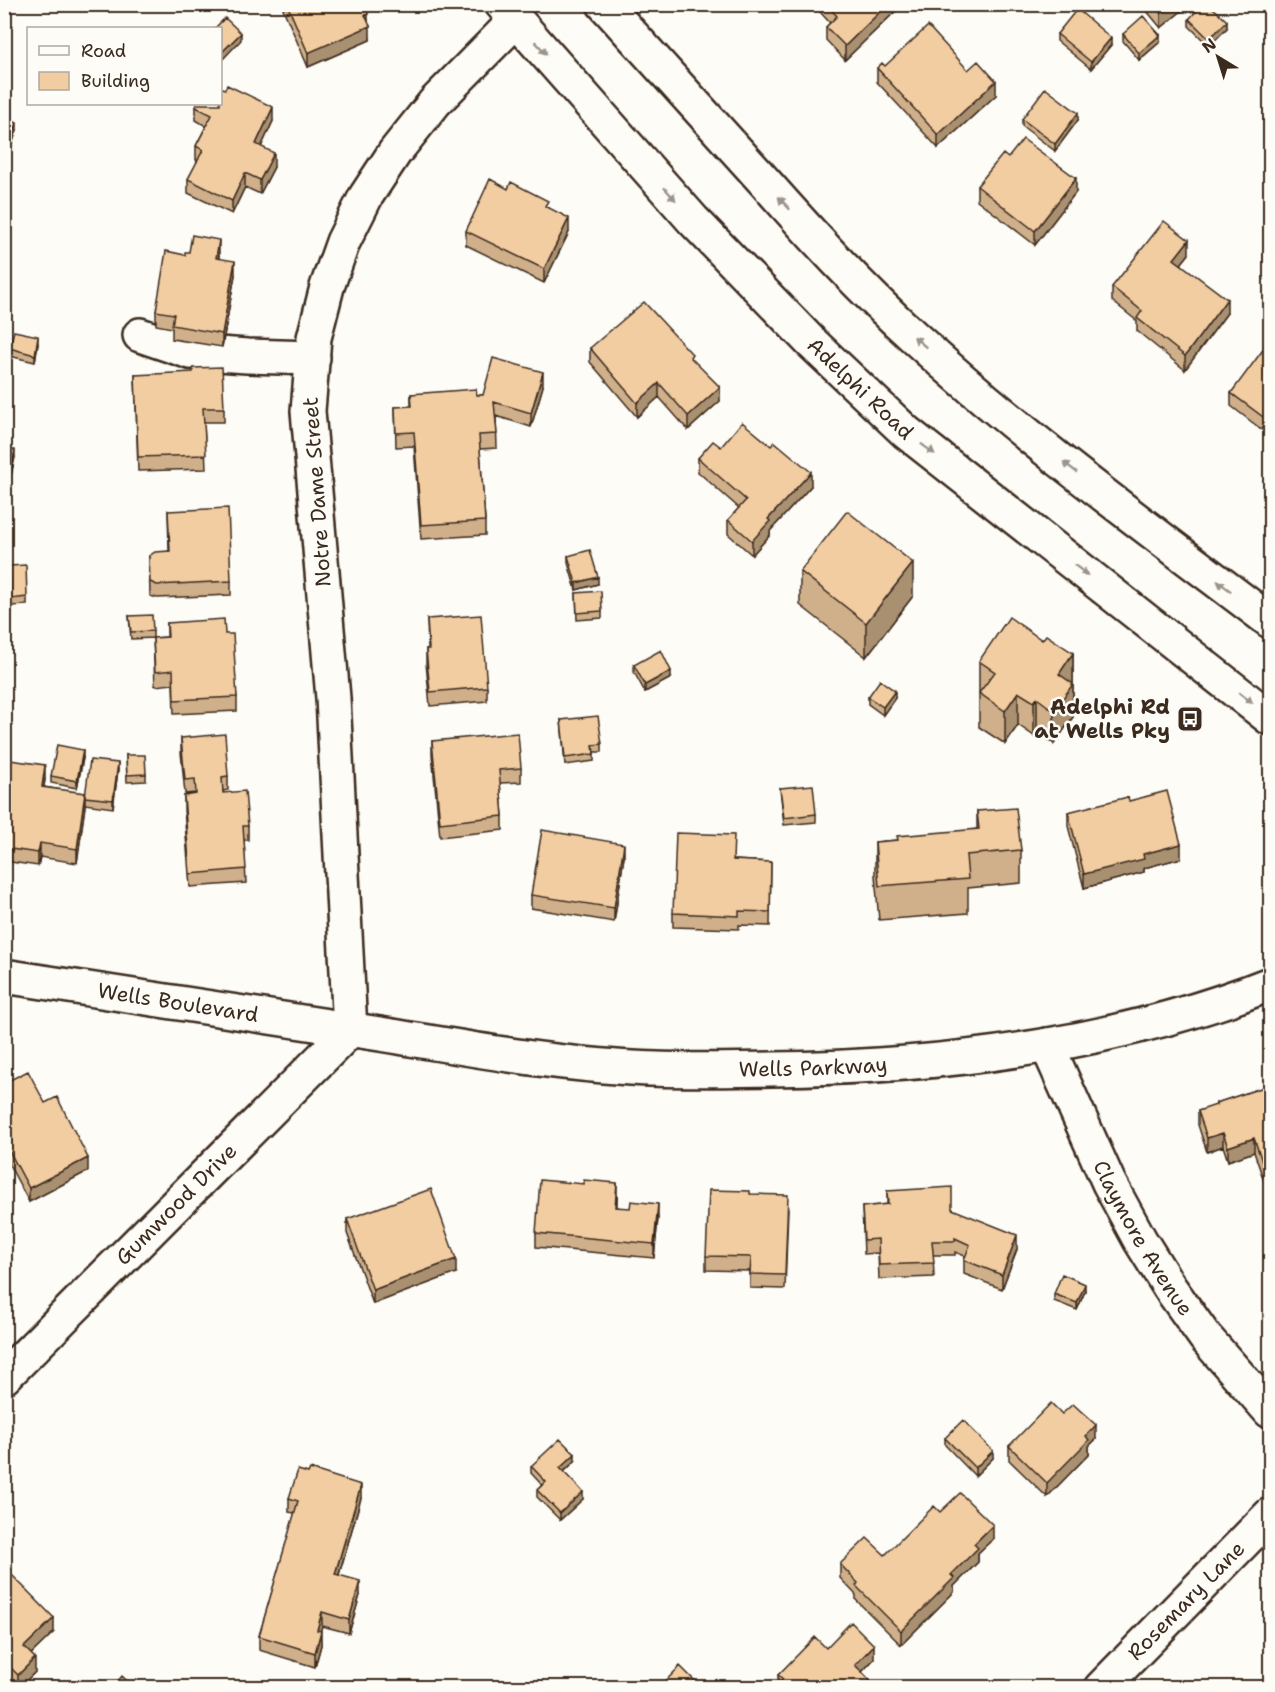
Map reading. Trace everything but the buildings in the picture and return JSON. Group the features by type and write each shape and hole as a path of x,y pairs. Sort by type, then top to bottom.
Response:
{"street":[{"path":"604,4 782,201 912,336 996,408 1128,513 1270,621"},
{"name":"Notre Dame Street","path":"350,1030 333,698 308,411 314,338 327,287 343,242 366,196 395,152 509,12"},
{"name":"Adelphi Road","path":"509,12 693,220 810,342 906,432 1270,718"},
{"path":"140,335 190,352 313,357"},
{"name":"Wells Boulevard","path":"4,976 350,1030"},
{"name":"Wells Parkway","path":"350,1030 603,1066 706,1071 815,1069 908,1064 1047,1045 1165,1020 1270,984"},
{"name":"Gumwood Drive","path":"4,1377 350,1030"},
{"name":"Claymore Avenue","path":"1047,1045 1109,1183 1140,1240 1205,1337 1270,1411"},
{"name":"Rosemary Lane","path":"1101,1688 1270,1515"}],"place":[{"name":"Adelphi Rd at Wells Pky","path":"1190,719"}]}
